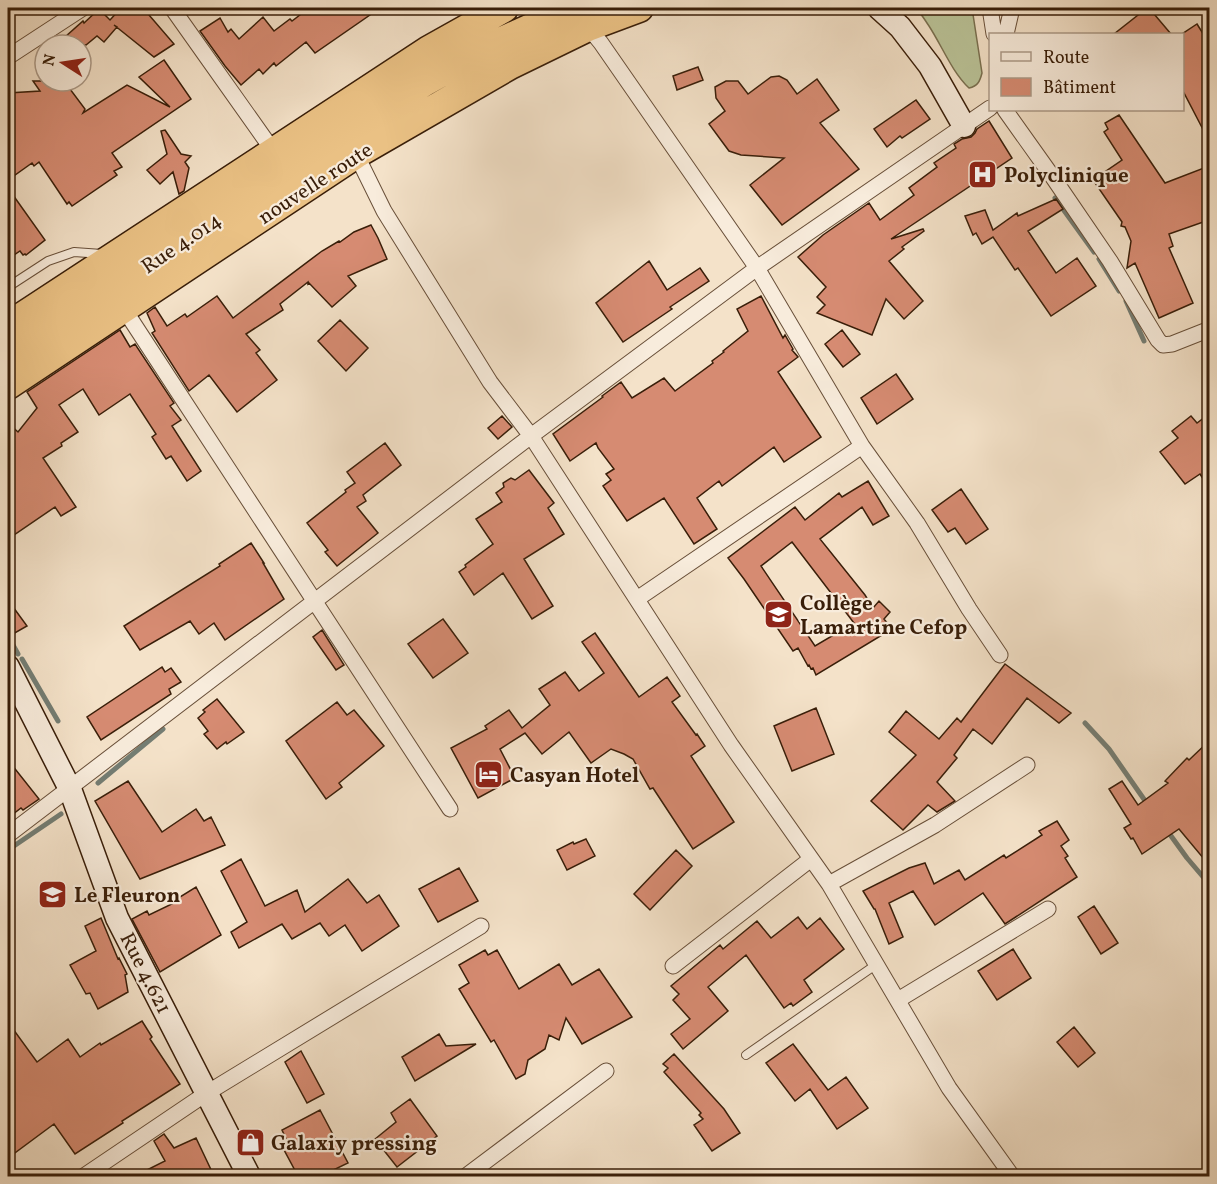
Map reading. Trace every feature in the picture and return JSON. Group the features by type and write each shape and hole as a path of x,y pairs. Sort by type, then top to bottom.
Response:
{"highway":[{"path":"8,326 429,50 504,8"},
{"name":"nouvelle route","path":"8,385 356,154 510,65 582,17 639,8"},
{"name":"Rue 4.014","path":"8,357 319,149 426,81 478,52 582,17"}],"street":[{"path":"8,57 83,8"},
{"path":"172,8 274,152"},
{"path":"879,8 900,27 930,66 964,126"},
{"path":"990,8 994,33"},
{"path":"1006,33 1012,8"},
{"path":"582,17 757,268 862,446 917,523 1000,655"},
{"path":"8,835 313,601 757,268 989,109"},
{"path":"1006,111 1110,261 1158,340 1163,345 1172,344 1209,329"},
{"path":"356,154 384,211 490,382 531,436 731,745 829,884 949,1088 1012,1176"},
{"path":"124,309 450,809"},
{"path":"637,599 862,446"},
{"name":"Rue 4.621","path":"8,667 70,789 117,918 249,1176"},
{"path":"829,884 935,825 1027,765"},
{"path":"674,966 811,859"},
{"path":"898,1000 1048,909"},
{"path":"84,1176 207,1093 482,926"},
{"path":"466,1176 606,1071"}],"lane":[{"path":"8,287 48,261 74,252 116,255"},
{"path":"746,1055 877,964"}],"green space":[{"path":"914,8 972,8 982,73 977,84 969,88 963,82 924,18"}],"building":[{"path":"121,8 143,8 174,44 154,57 117,27 104,42 97,36 93,39 93,33 70,33 99,9 110,20"},
{"path":"309,8 380,8 315,53 306,42 276,66 274,63 263,74 259,69 241,85 200,31 220,18 228,32 231,29 239,39 263,17 274,31"},
{"path":"1149,8 1170,33 1115,33"},
{"path":"1197,24 1207,40 1203,43 1209,53 1209,141 1184,93 1184,33"},
{"path":"164,60 191,99 112,153 122,167 114,171 117,175 72,206 69,202 67,204 39,162 34,166 32,163 8,180 8,93 73,93 85,109 83,113 127,85 170,107 139,77"},
{"path":"698,67 703,80 677,90 673,76"},
{"path":"779,76 787,80 797,94 817,79 839,110 820,123 859,169 782,225 750,185 784,158 741,155 729,151 709,124 725,111 716,98 715,87 726,81 738,81 748,94 771,77"},
{"path":"916,100 930,119 902,138 900,136 887,147 874,129"},
{"path":"1119,115 1165,183 1209,166 1209,220 1169,234 1173,246 1169,248 1193,303 1159,318 1135,263 1127,268 1131,241 1125,227 1121,226 1122,222 1093,180 1122,160 1104,132 1108,129 1105,123"},
{"path":"989,121 1012,158 891,239 923,229 924,231 902,247 904,249 889,261 923,301 904,319 886,299 872,335 817,313 825,305 817,297 826,287 798,257 823,235 869,203 880,220 914,195 909,188 937,167 934,163 956,148 954,144 971,137 977,129"},
{"path":"165,130 181,154 191,156 185,162 189,168 184,191 179,194 173,172 160,184 147,170 167,154 161,131"},
{"path":"8,188 45,240 26,255 20,251 8,259"},
{"path":"1056,199 1063,209 1028,231 1056,273 1077,258 1096,286 1051,316 1018,268 1015,270 993,237 982,244 976,233 973,235 965,216 985,210 993,230 1017,213 1018,216"},
{"path":"371,225 387,259 348,276 356,286 332,307 308,282 280,304 283,310 246,334 260,350 256,353 277,380 237,412 209,375 189,391 152,333 155,331 147,313 155,307 167,326 185,314 187,317 217,296 233,318 322,251"},
{"path":"649,261 667,290 700,268 709,281 623,342 596,303"},
{"path":"761,296 783,338 785,335 798,357 778,372 821,437 784,462 774,447 722,486 719,481 697,498 717,529 694,544 664,498 627,521 603,486 611,480 606,474 614,469 596,443 570,461 553,434 621,382 632,398 664,378 675,391 713,363 712,361 748,331 737,309"},
{"path":"340,320 368,348 346,371 318,341"},
{"path":"120,330 130,347 135,344 174,403 170,406 181,420 172,426 201,471 187,481 171,456 166,459 152,437 156,434 130,394 99,415 83,389 59,405 78,432 43,458 76,507 61,516 55,507 8,539 8,423 18,432 37,408 27,392"},
{"path":"842,330 860,354 843,367 825,344"},
{"path":"896,374 913,399 877,424 861,398"},
{"path":"1209,414 1209,488 1200,474 1185,484 1160,452 1178,438 1172,431 1191,416 1197,423"},
{"path":"502,416 512,427 498,439 488,428"},
{"path":"385,443 401,465 363,495 366,501 357,507 378,533 337,566 325,552 328,550 307,523 355,483 347,472"},
{"path":"529,470 554,503 548,508 564,534 524,559 553,606 532,619 503,573 474,595 459,572 493,544 476,519 502,502 496,493 504,487 503,483 511,478 515,480"},
{"path":"868,481 889,516 873,525 862,507 820,539 873,608 879,601 890,612 884,619 892,629 816,675 798,648 793,651 728,558 795,507 805,520 839,493 842,497","holes":["792,542 854,623 815,646 761,566"]},
{"path":"961,489 988,529 966,544 955,528 948,532 932,510"},
{"path":"251,543 284,599 225,640 214,623 199,634 190,621 140,650 124,626 220,566 219,564"},
{"path":"8,600 27,626 13,634 8,624"},
{"path":"443,619 468,653 433,678 408,644"},
{"path":"322,630 344,665 336,670 313,637"},
{"path":"595,633 639,697 667,677 680,696 672,702 705,746 691,756 734,822 693,849 653,788 650,789 633,759 624,754 611,749 591,763 569,732 542,754 525,733 500,749 515,778 478,798 451,748 487,729 485,726 509,710 522,728 550,705 539,689 565,672 579,691 604,673 582,642"},
{"path":"1005,664 1071,713 1059,723 1027,698 992,744 973,729 954,755 957,758 937,782 955,801 937,812 928,805 903,830 871,801 916,755 889,732 906,711 939,739 957,718 961,722"},
{"path":"162,667 165,672 171,668 181,682 169,689 171,694 101,740 87,717"},
{"path":"217,699 244,732 217,749 204,734 208,731 198,718 205,712 203,710"},
{"path":"337,702 347,715 354,710 384,746 339,783 342,787 326,799 286,741"},
{"path":"816,708 834,754 792,771 774,726"},
{"path":"1209,741 1209,810 1204,815 1209,822 1209,865 1179,829 1142,854 1124,828 1131,824 1109,789 1122,781 1138,805 1168,783 1165,781 1187,758 1189,760"},
{"path":"8,760 39,799 8,818"},
{"path":"128,781 162,832 196,809 204,821 211,817 225,845 140,879 95,801"},
{"path":"1057,821 1069,840 1061,846 1068,856 1065,858 1077,877 1005,924 983,893 935,925 913,891 889,903 903,937 889,944 875,909 863,891 909,868 925,863 934,884 959,870 965,880 1004,855 1006,858 1042,835 1039,831"},
{"path":"586,839 595,856 567,870 557,850 573,842 574,844"},
{"path":"676,850 692,866 650,910 634,894"},
{"path":"241,859 265,906 297,890 305,912 348,879 367,903 379,895 399,926 362,951 345,925 329,936 320,923 292,939 282,924 239,948 231,932 247,922 221,871"},
{"path":"459,868 478,901 438,922 419,889"},
{"path":"196,887 221,935 160,972 132,919 147,911 149,915 176,902 175,900"},
{"path":"1094,906 1118,943 1101,954 1078,917"},
{"path":"798,917 807,929 820,918 844,949 804,980 812,992 793,1006 791,1003 784,1008 746,955 708,987 728,1011 683,1049 671,1034 690,1019 673,1000 679,994 671,986 720,945 723,949 757,921 771,938"},
{"path":"101,918 118,959 127,974 125,975 128,992 98,1009 90,993 86,994 70,965 96,951 85,926"},
{"path":"1013,949 1031,978 997,1000 978,971"},
{"path":"485,950 488,955 497,950 519,989 559,964 572,985 599,969 632,1017 582,1044 566,1018 559,1040 549,1035 545,1049 528,1060 525,1074 516,1079 494,1040 491,1042 459,989 469,983 459,965"},
{"path":"142,1021 152,1037 150,1039 180,1084 75,1154 54,1124 8,1158 8,1022 37,1062 68,1039 80,1057 100,1043 101,1045"},
{"path":"1074,1027 1095,1053 1078,1067 1057,1042"},
{"path":"439,1034 446,1046 476,1044 415,1081 402,1057"},
{"path":"793,1044 828,1090 846,1077 868,1108 837,1129 810,1089 795,1101 766,1063"},
{"path":"301,1051 324,1094 307,1103 285,1062"},
{"path":"674,1054 724,1109 740,1133 712,1151 694,1125 703,1119 699,1115 701,1113 664,1072 668,1068 663,1064"},
{"path":"410,1099 437,1136 397,1167 375,1139 396,1122 391,1113"},
{"path":"320,1110 348,1163 321,1176 298,1176 283,1148 289,1145 282,1130"},
{"path":"164,1134 174,1148 196,1138 214,1176 135,1176 165,1161 154,1141"}],"waterway":[{"path":"1055,198 1094,252"},
{"path":"1099,259 1119,291"},
{"path":"1126,301 1144,341"},
{"path":"8,636 18,654"},
{"path":"22,659 58,721"},
{"path":"1085,723 1109,749 1148,805"},
{"path":"98,783 163,729"},
{"path":"8,850 61,814"},
{"path":"1166,829 1210,885"}],"place":[{"name":"Polyclinique","path":"983,175"},
{"name":"Collège Lamartine Cefop","path":"779,615"},
{"name":"Casyan Hotel","path":"489,775"},
{"name":"Le Fleuron","path":"53,895"},
{"name":"Galaxiy pressing","path":"250,1143"}]}
